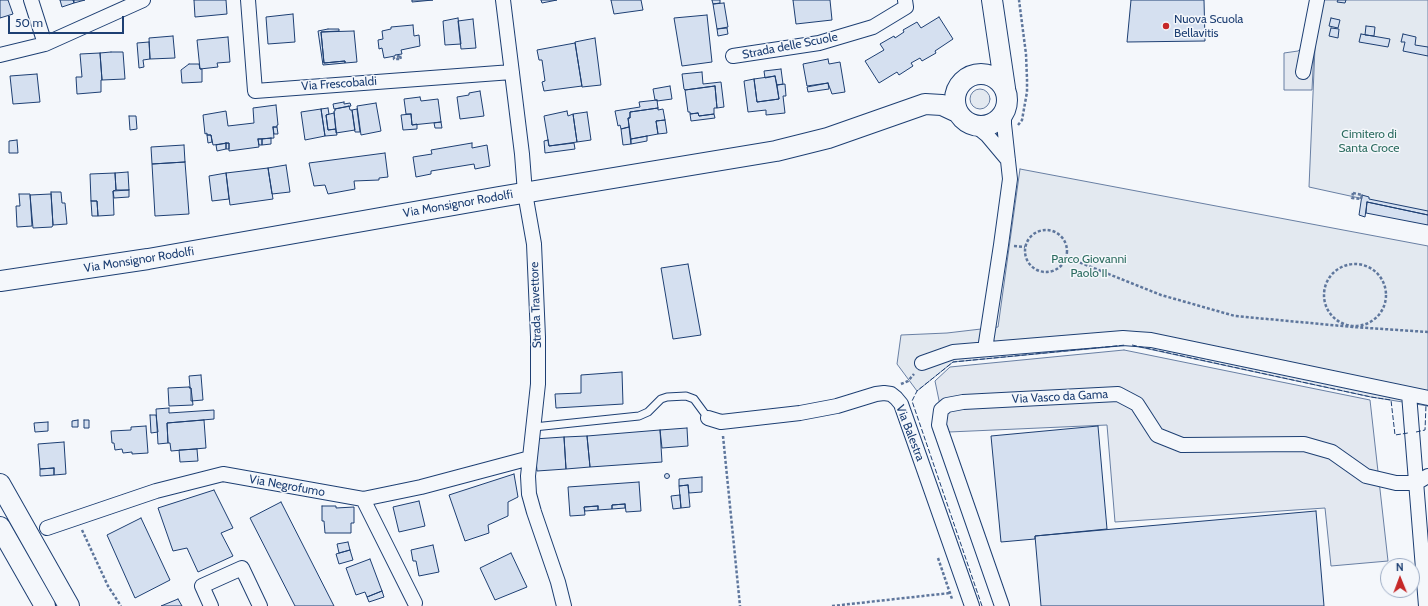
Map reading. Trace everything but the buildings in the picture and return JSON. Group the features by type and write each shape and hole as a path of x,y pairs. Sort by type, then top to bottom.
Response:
{"street":[{"path":"31,0 45,44"},
{"path":"0,56 45,44 143,0"},
{"name":"Via Frescobaldi","path":"248,0 256,91 512,72"},
{"name":"Strada Travettore","path":"503,0 525,193 534,244 538,337 538,384 528,476 529,494 558,582 564,606"},
{"name":"Strada delle Scuole","path":"732,56 819,43 873,27 906,7 905,0"},
{"path":"992,0 1005,88 1008,96 1007,105 1009,120"},
{"path":"1303,72 1317,0"},
{"name":"Via Monsignor Rodolfi","path":"911,108 935,96 957,88 961,82 984,66 998,44"},
{"path":"973,75 979,73 991,75 997,78 1005,88"},
{"path":"957,88 955,96 957,112"},
{"name":"Via Monsignor Rodolfi","path":"6,283 776,151 828,138 926,104 942,105 957,112 968,123 976,126"},
{"path":"976,126 992,124 999,119 1009,120"},
{"path":"984,350 1010,179 1004,124 1009,120"},
{"path":"976,126 987,135 1008,160"},
{"path":"922,364 953,352 1123,338 1151,340 1428,398"},
{"name":"Via Balestra","path":"708,418 721,422 800,413 837,406 884,392 891,394 901,404 970,606"},
{"name":"Via Vasco da Gama","path":"1002,606 939,425 941,410 947,405 963,402 1118,394 1137,404 1157,435 1182,445 1304,444 1332,452 1366,476 1396,483 1422,479"},
{"path":"1409,394 1412,433 1422,479 1426,606"},
{"name":"Via Negrofumo","path":"47,528 156,491 223,474 363,499 421,487 530,458"},
{"path":"0,484 69,606"},
{"path":"363,499 415,603"},
{"path":"2,537 45,606"},
{"path":"211,606 202,586 242,568 260,606"}],"lane":[{"path":"534,427 639,416 648,412 661,399 667,397 686,396 694,399 708,418"}],"path":[{"path":"1009,120 1020,124 1027,92 1026,54 1019,0"},
{"path":"1051,230 1057,233 1066,243 1066,257 1058,268 1044,272 1037,270 1031,266 1025,254 1027,240 1038,231 1051,230"},
{"path":"1066,257 1161,295 1235,316 1353,327 1428,332"},
{"path":"1354,264 1364,265 1373,270 1380,277 1385,286 1386,296 1380,315 1372,322 1363,326 1353,327 1342,325 1333,319 1323,300 1323,290 1327,280 1334,271 1343,266 1354,264"},
{"path":"897,386 908,381 922,364"},
{"path":"721,422 740,606"},
{"path":"76,518 108,586 121,606"},
{"path":"832,606 950,593"}],"green space":[{"name":"Cimitero di Santa Croce","path":"1320,0 1428,0 1428,213 1309,187 1316,24"},
{"path":"976,89 984,89 990,95 990,103 984,109 976,109 970,103 970,95"},
{"name":"Parco Giovanni Paolo II","path":"1020,169 1428,246 1428,406 1371,397 1130,345 953,362 917,391 897,364 901,335 947,333 998,327"}],"shaded area":[{"path":"1303,47 1314,49 1312,90 1284,90 1284,53 1298,51"},
{"path":"1124,350 1370,400 1388,558 1380,558 1380,562 1331,566 1325,508 1115,522 1107,425 949,432 941,410 935,381 950,367"}],"fence":[{"path":"982,606 912,401 917,391 953,362 1126,345"},
{"path":"1132,345 1371,397 1391,400 1395,435 1408,433"},
{"path":"1416,432 1425,430 1426,405 1428,406"}],"place":[{"name":"Nuova Scuola Bellavitis","path":"1166,26"}]}
